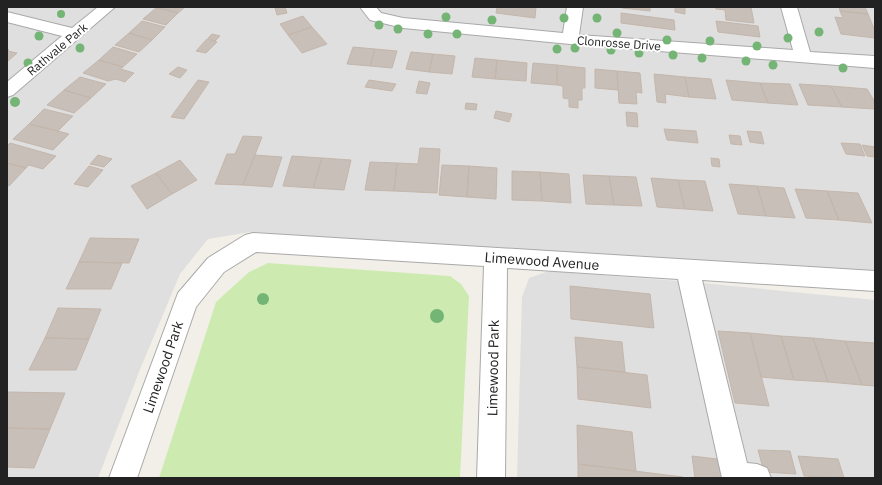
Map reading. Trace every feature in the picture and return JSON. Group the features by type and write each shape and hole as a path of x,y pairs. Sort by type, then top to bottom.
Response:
{"street":[{"name":"Rathvale Park","path":"7,91 107,7"},
{"name":"Clonrosse Drive","path":"368,7 376,17 403,23 570,39 875,62"},
{"path":"570,39 575,7"},
{"path":"789,7 803,56"},
{"path":"7,17 74,34"},
{"name":"Limewood Avenue","path":"216,265 253,242 875,281"},
{"name":"Limewood Park","path":"491,478 496,257"},
{"name":"Limewood Park","path":"123,478 186,301 216,265"},
{"path":"688,270 743,477"}],"shaded area":[{"path":"7,7 875,7 875,274 250,232 208,239 180,274 141,367 98,478 7,478"},
{"path":"549,271 692,282 875,300 875,478 517,478 522,297 529,278"}],"green space":[{"path":"268,263 450,276 461,284 469,296 460,478 159,478 216,302 249,272"}],"building":[{"path":"156,7 185,7 178,13"},
{"path":"285,7 287,13 277,15 275,8"},
{"path":"497,7 536,7 535,18 496,13"},
{"path":"650,7 650,11 622,8"},
{"path":"675,7 685,7 685,14 675,12"},
{"path":"715,7 751,7 754,23 726,20 725,10 716,9"},
{"path":"839,7 865,7 868,14 840,11"},
{"path":"156,8 178,13 166,25 143,19"},
{"path":"840,11 868,14 875,31 875,38 841,34 835,17 843,18"},
{"path":"621,13 674,20 675,30 621,23"},
{"path":"303,16 312,27 288,35 280,24"},
{"path":"142,21 165,27 152,40 129,33"},
{"path":"716,21 758,26 760,37 718,32"},
{"path":"312,27 327,44 302,53 288,35"},
{"path":"129,33 152,40 139,52 115,45"},
{"path":"212,34 220,36 215,41 208,38"},
{"path":"207,39 217,42 206,53 196,51"},
{"path":"113,47 137,54 123,67 99,60"},
{"path":"353,47 375,49 370,66 347,64"},
{"path":"7,49 9,50 8,51 17,53 7,62"},
{"path":"375,49 397,51 392,68 370,66"},
{"path":"411,52 433,54 429,72 406,69"},
{"path":"433,54 455,56 452,74 429,72"},
{"path":"475,58 497,60 495,79 472,77"},
{"path":"99,60 123,67 121,69 134,73 125,82 116,79 108,81 83,73"},
{"path":"497,60 527,63 526,81 495,79"},
{"path":"533,63 557,65 557,85 531,83"},
{"path":"557,65 585,68 585,88 582,88 582,100 578,100 578,108 569,107 569,99 563,98 563,86 557,85"},
{"path":"178,67 187,70 180,78 169,74"},
{"path":"595,69 617,71 618,90 595,88"},
{"path":"617,71 640,73 642,93 636,92 637,104 619,103"},
{"path":"654,74 685,77 689,97 665,94 666,103 657,102"},
{"path":"80,77 106,84 91,98 64,90"},
{"path":"685,77 711,79 716,99 689,97"},
{"path":"198,80 209,82 184,119 171,117"},
{"path":"369,80 396,84 392,91 365,87"},
{"path":"726,80 760,83 768,103 732,100"},
{"path":"419,81 430,83 427,94 416,93"},
{"path":"760,83 790,84 798,105 768,103"},
{"path":"799,84 831,86 842,107 808,105"},
{"path":"831,86 867,89 875,102 875,109 842,107"},
{"path":"64,90 91,98 74,113 47,105"},
{"path":"466,103 477,104 476,110 465,109"},
{"path":"44,109 73,116 58,131 29,124"},
{"path":"496,111 512,114 509,122 494,118"},
{"path":"626,112 637,113 638,127 627,126"},
{"path":"29,124 69,134 53,150 13,139"},
{"path":"664,129 696,131 698,143 667,140"},
{"path":"747,131 761,132 764,144 750,142"},
{"path":"729,135 740,136 742,145 731,144"},
{"path":"243,136 262,137 243,185 215,184 227,154 235,154"},
{"path":"10,143 56,156 43,169 29,165 26,168 7,163 7,146"},
{"path":"841,143 860,144 865,156 846,154"},
{"path":"862,145 875,147 875,157 867,156"},
{"path":"420,148 440,149 437,193 394,191 397,163 418,164"},
{"path":"98,155 112,159 104,167 90,164"},
{"path":"255,155 282,157 272,187 243,185"},
{"path":"292,156 322,158 313,188 283,186"},
{"path":"322,158 351,160 344,190 313,188"},
{"path":"711,158 719,159 720,167 712,166"},
{"path":"180,160 197,180 172,194 156,173"},
{"path":"370,162 397,163 394,191 365,190"},
{"path":"7,163 26,168 9,186 7,185"},
{"path":"442,165 469,166 467,197 439,195"},
{"path":"89,166 103,170 88,187 74,184"},
{"path":"469,166 497,168 496,199 467,197"},
{"path":"512,171 540,172 542,201 512,200"},
{"path":"540,172 569,174 571,203 542,201"},
{"path":"156,173 172,194 147,209 131,186"},
{"path":"583,175 609,176 614,205 586,204"},
{"path":"609,176 636,177 642,206 614,205"},
{"path":"651,178 678,180 685,209 657,207"},
{"path":"678,180 705,181 713,211 685,209"},
{"path":"729,184 757,186 766,216 738,214"},
{"path":"757,186 784,188 795,218 766,216"},
{"path":"795,189 827,191 839,220 806,218"},
{"path":"827,191 858,193 872,223 839,220"},
{"path":"90,238 139,239 129,263 79,262"},
{"path":"79,262 122,263 111,289 66,289"},
{"path":"570,286 650,294 654,328 571,319"},
{"path":"58,308 101,309 89,339 45,338"},
{"path":"718,331 750,333 769,406 735,403"},
{"path":"750,333 781,336 794,380 761,377"},
{"path":"781,336 813,338 828,382 794,380"},
{"path":"575,337 622,342 625,372 577,367"},
{"path":"45,338 89,339 76,370 29,370"},
{"path":"813,338 845,341 862,385 828,382"},
{"path":"845,341 875,343 875,386 862,385"},
{"path":"577,367 647,375 651,408 578,399"},
{"path":"7,392 65,393 50,429 7,428"},
{"path":"577,425 632,432 636,471 578,464"},
{"path":"7,428 50,429 34,468 7,467"},
{"path":"758,450 790,451 796,474 764,472"},
{"path":"692,456 725,460 728,478 695,478"},
{"path":"798,456 838,459 844,478 804,476"},
{"path":"578,464 683,477 683,478 578,478"}]}
